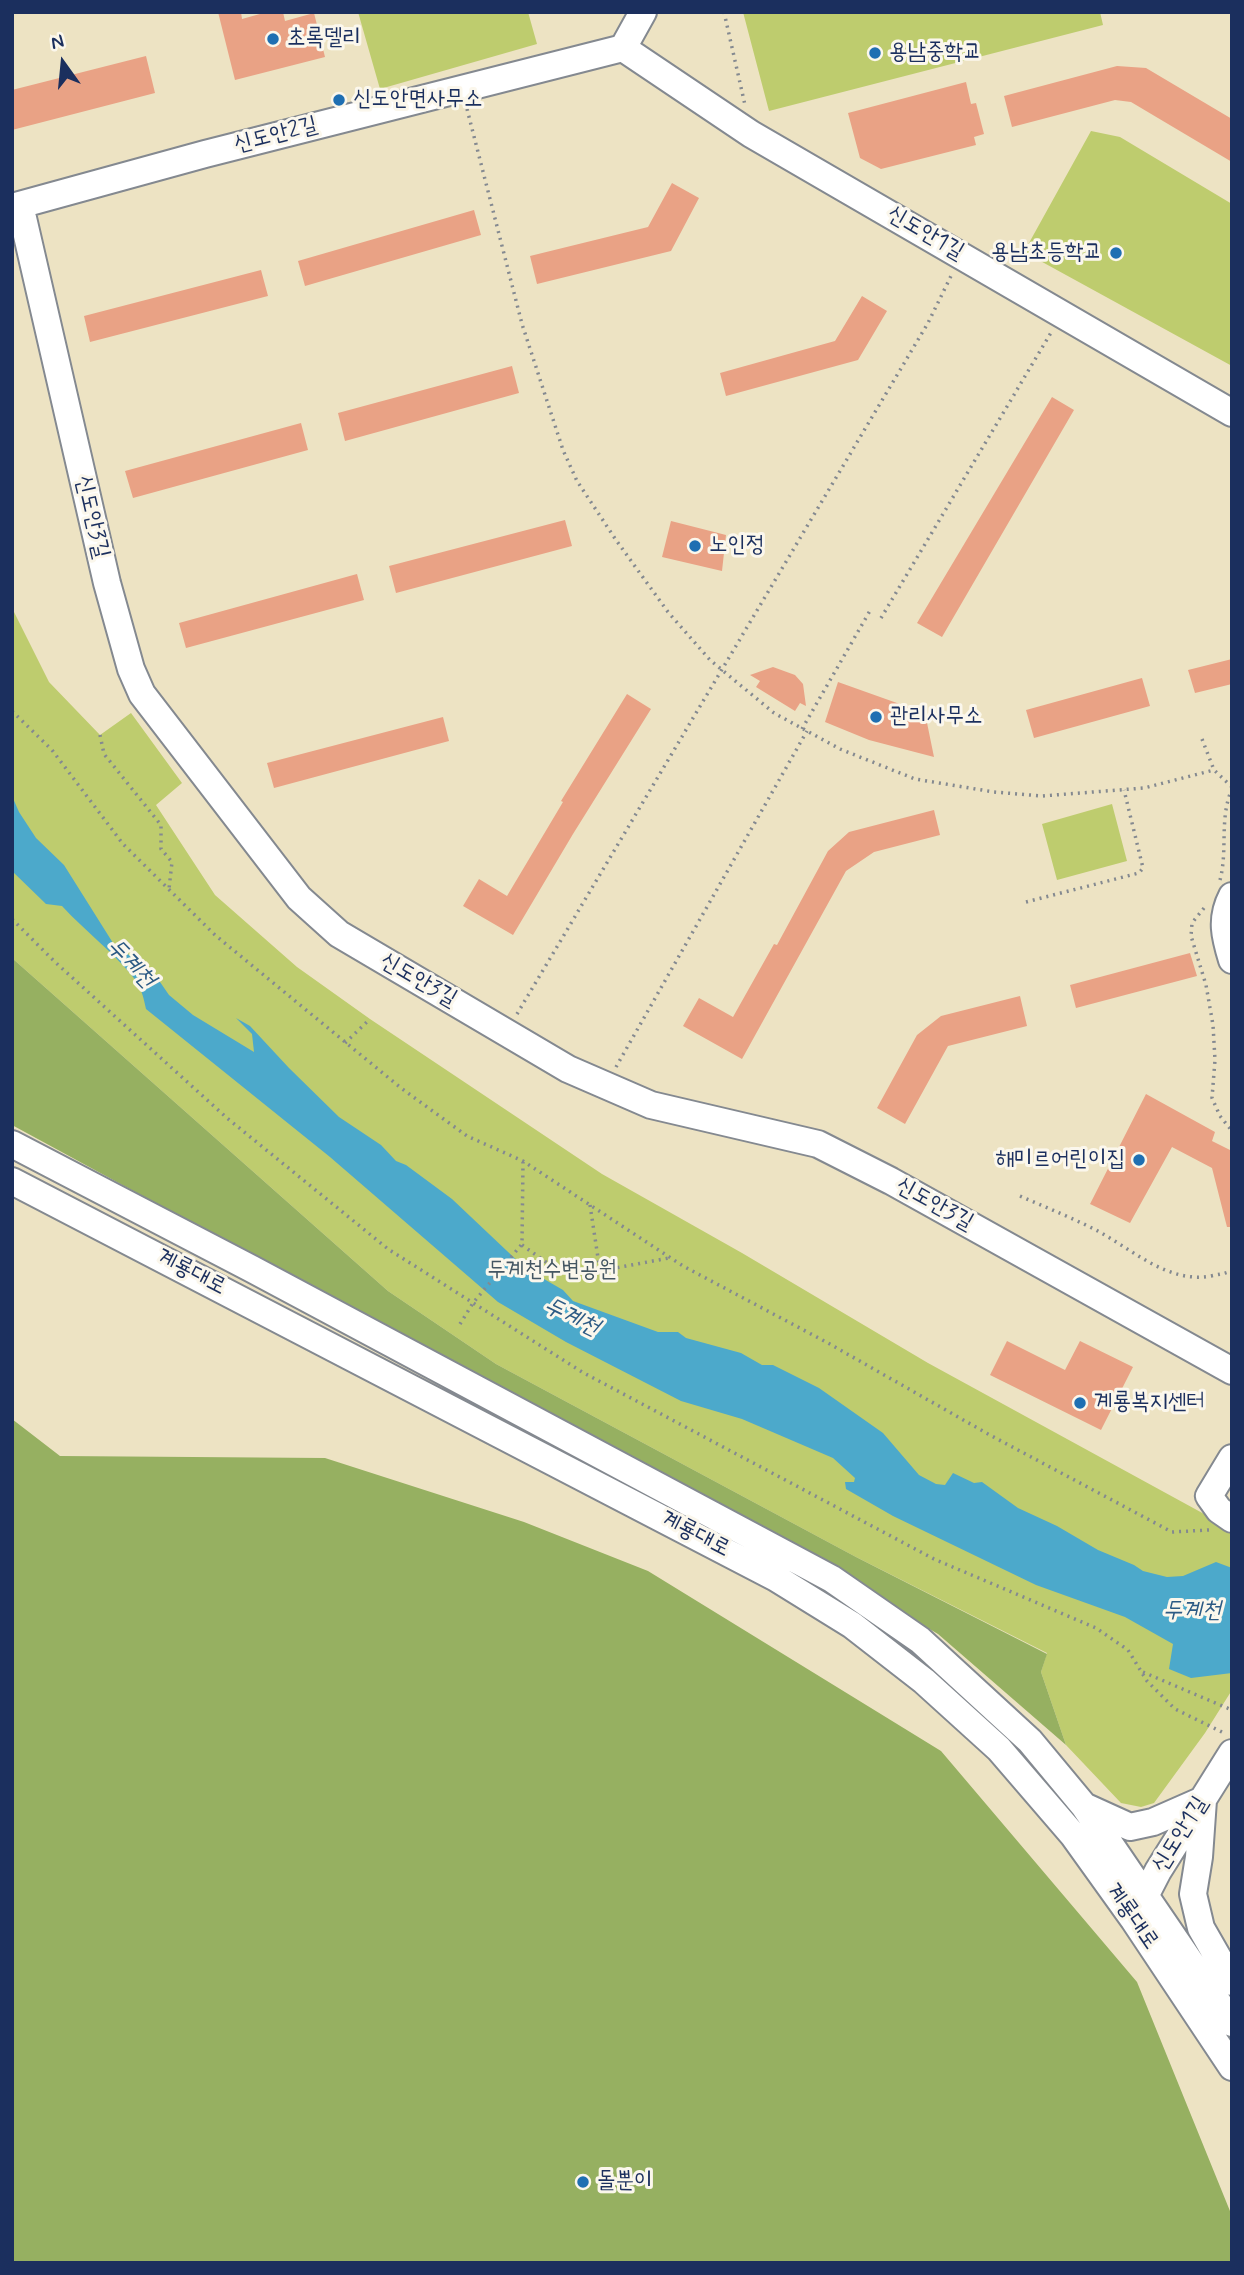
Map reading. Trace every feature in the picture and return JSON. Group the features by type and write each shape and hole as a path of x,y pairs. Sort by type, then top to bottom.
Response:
{"street":[{"path":"623,48 643,12"},
{"name":"신도안2길","path":"16,206 205,154 623,48"},
{"name":"신도안1길","path":"623,48 751,134 1232,413"},
{"name":"신도안3길","path":"16,206 107,583 131,669 142,694 299,898 338,934 568,1069 651,1105 818,1144 891,1181 1232,1371"},
{"path":"1232,896 1226,908 1224,934 1232,960"},
{"name":"계룡대로","path":"12,1144 832,1579 920,1640 1030,1741 1084,1806 1139,1908 1232,2067"},
{"name":"계룡대로","path":"12,1181 776,1578 852,1625 923,1681 999,1749 1139,1908"},
{"path":"1226,1523 1209,1496 1232,1458"},
{"name":"신도안1길","path":"1139,1908 1232,1752"},
{"path":"1084,1806 1130,1827 1153,1822 1203,1800 1193,1894 1200,1928 1232,1982"},
{"path":"1139,1908 1232,2024"}],"path":[{"path":"724,12 751,134"},
{"path":"463,90 523,324 563,450 577,481 657,598 710,660 774,713 840,749 915,779 994,792 1042,796 1144,788 1214,770"},
{"path":"506,1033 928,323 962,255"},
{"path":"881,618 1062,314"},
{"path":"605,1085 872,609"},
{"path":"12,711 52,750 122,844 215,935 401,1088 467,1136 523,1161 671,1257 988,1434 1172,1532 1197,1532 1226,1523"},
{"path":"100,735 104,754 161,825 161,849 172,862 169,889"},
{"path":"1202,739 1214,770 1232,787"},
{"path":"1026,902 1139,873 1143,868 1124,790"},
{"path":"12,919 55,962 227,1118 388,1250 582,1372 934,1559 1096,1628 1128,1650 1147,1681 1175,1709 1232,1737"},
{"path":"345,1043 369,1019"},
{"path":"460,1324 473,1303 522,1244 523,1161"},
{"path":"1020,1196 1074,1219 1121,1244 1146,1262 1173,1273 1198,1278 1232,1270"},
{"path":"590,1205 600,1270"},
{"path":"522,1244 560,1272 578,1275 671,1257"},
{"path":"1141,1671 1232,1710"}],"green space":[{"path":"358,12 528,12 537,44 380,89"},
{"name":"용남중학교","path":"743,12 1100,12 1103,25 769,111"},
{"path":"1091,131 1120,137 1232,204 1232,366 1024,252"},
{"name":"두계천수변공원","path":"12,608 49,682 100,735 131,713 182,783 156,805 215,895 297,967 602,1174 928,1363 1206,1515 1232,1532 1232,1690 1205,1733 1154,1803 1141,1807 1121,1803 1066,1745 1041,1672 1047,1653 856,1557 496,1364 388,1291 12,958"},
{"path":"1112,804 1127,861 1057,880 1042,824"},
{"path":"12,958 388,1291 496,1364 856,1557 1047,1654 1041,1672 1066,1745 938,1634 820,1564 12,1125"},
{"path":"12,1419 60,1456 325,1458 524,1522 648,1571 941,1751 1137,1982 1232,2216 1232,2263 12,2263"}],"water":[{"name":"두계천","path":"12,796 36,838 64,865 113,943 151,969 169,995 193,1015 254,1052 252,1034 236,1018 250,1026 339,1117 381,1145 396,1161 406,1165 452,1199 525,1268 563,1290 573,1301 658,1332 678,1332 686,1338 741,1353 762,1365 773,1365 819,1388 883,1433 919,1475 936,1484 945,1485 953,1473 974,1483 982,1482 1018,1508 1143,1571 1167,1577 1183,1576 1216,1562 1232,1568 1232,1673 1191,1678 1169,1669 1173,1644 1125,1617 1036,1585 893,1516 846,1489 845,1482 854,1482 855,1478 833,1458 742,1419 681,1401 566,1342 498,1302 330,1157 146,1009 139,985 129,972 62,906 46,904 12,871"}],"building":[{"name":"초록델리","path":"218,12 241,12 242,19 267,12 283,12 285,21 314,13 325,57 235,80"},
{"path":"146,56 155,93 12,130 12,90"},
{"path":"1117,66 1146,68 1232,119 1232,162 1131,102 1115,100 1012,127 1004,96"},
{"path":"966,82 971,104 976,103 984,134 974,137 976,145 881,169 860,158 848,113"},
{"path":"672,183 699,198 671,251 537,284 530,256 648,227"},
{"path":"474,210 481,235 305,286 298,261"},
{"path":"261,270 268,296 90,342 84,316"},
{"path":"862,296 887,311 858,360 726,396 720,373 835,341"},
{"path":"512,366 519,393 345,441 338,413"},
{"path":"1052,397 1074,410 942,637 917,623"},
{"path":"301,423 308,450 133,498 125,471"},
{"path":"565,520 572,546 396,593 389,566"},
{"name":"노인정","path":"671,521 726,535 722,571 662,557"},
{"path":"357,574 364,600 186,648 179,623"},
{"path":"1232,659 1232,684 1195,693 1188,670"},
{"path":"773,667 795,675 803,684 806,706 800,703 795,711 756,687 760,681 750,675"},
{"path":"1142,678 1150,706 1034,738 1026,710"},
{"name":"관리사무소","path":"838,682 925,713 934,757 869,740 825,722"},
{"path":"627,694 651,709 513,935 463,906 479,879 507,896"},
{"path":"443,717 449,741 274,788 267,763"},
{"path":"934,810 940,835 874,852 846,871 742,1059 683,1026 699,998 733,1017 774,944 777,945 828,851 849,832"},
{"path":"1190,953 1197,976 1076,1008 1070,985"},
{"path":"1020,996 1027,1026 948,1046 905,1124 877,1108 917,1035 941,1016"},
{"name":"해미르어린이집","path":"1146,1094 1215,1132 1212,1141 1232,1151 1232,1227 1227,1227 1212,1168 1172,1147 1130,1223 1090,1204"},
{"name":"계룡복지센터","path":"1007,1341 1065,1370 1080,1341 1133,1367 1101,1430 990,1375"}],"place":[{"name":"초록델리","path":"273,39"},
{"name":"용남중학교","path":"875,53"},
{"name":"신도안면사무소","path":"339,100"},
{"name":"용남초등학교","path":"1116,253"},
{"name":"노인정","path":"695,546"},
{"name":"관리사무소","path":"876,717"},
{"name":"해미르어린이집","path":"1139,1160"},
{"name":"계룡복지센터","path":"1080,1403"},
{"name":"돌뿐이","path":"583,2182"}]}
